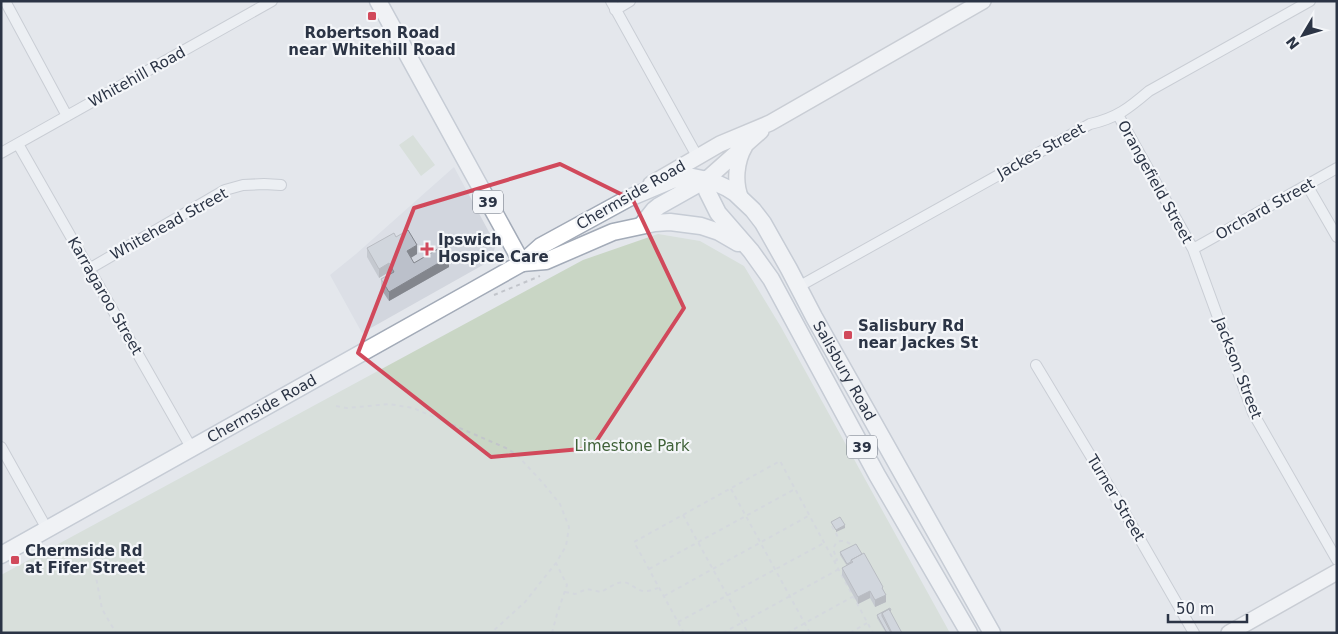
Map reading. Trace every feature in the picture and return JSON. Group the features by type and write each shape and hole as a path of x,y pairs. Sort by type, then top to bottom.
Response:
{"main road":[{"name":"39","path":"378,1 522,263"},
{"name":"Salisbury Road","path":"629,198 672,180 693,177 707,179 727,188 753,210 992,633"},
{"name":"Chermside Road","path":"522,263 546,261 613,232 640,226 659,206 707,179"},
{"name":"Salisbury Road","path":"707,179 707,191 718,213 757,259 771,279 877,475 969,633"},
{"name":"Chermside Road","path":"1,555 522,263 541,246 629,198"},
{"name":"Salisbury Road","path":"640,226 670,222 701,226 729,237 757,259"},
{"path":"780,296 798,287"}],"street":[{"path":"5,1 67,116"},
{"path":"630,1 613,5 698,156"},
{"name":"Jackes Street","path":"798,287 1090,124 1105,121 1118,115 1149,91 1310,1"},
{"name":"Whitehill Road","path":"1,153 269,2"},
{"name":"Chermside Road","path":"707,179 745,139 980,2"},
{"name":"Orangefield Street","path":"1118,115 1193,249"},
{"path":"741,199 736,181 745,139"},
{"name":"Chermside Road","path":"629,198 666,174 720,144 745,139"},
{"name":"Karragaroo Street","path":"18,144 192,449"},
{"name":"Orchard Street","path":"1193,249 1337,168"},
{"name":"Whitehead Street","path":"89,269 225,190 243,185 280,185"},
{"path":"1307,185 1337,237"},
{"name":"Jackson Street","path":"1193,249 1253,414 1337,560"},
{"name":"Turner Street","path":"1036,365 1194,633"},
{"path":"1,447 47,529"},
{"path":"1229,633 1337,572"}],"path":[{"path":"489,298 540,276"},
{"path":"336,406 347,408 389,404 413,408 506,448 527,464 560,504 569,527 566,546 556,563 525,602 491,633"},
{"path":"684,633 634,542 780,461 873,633"},
{"path":"731,488 810,633"},
{"path":"649,569 795,489"},
{"path":"683,515 748,633"},
{"path":"664,596 810,515"},
{"path":"832,526 840,541"},
{"path":"835,562 837,560 833,550 836,543 840,541 856,545"},
{"path":"678,622 824,542"},
{"path":"92,556 102,609 116,633"},
{"path":"552,633 567,585 556,563"},
{"path":"723,633 839,569"},
{"path":"564,592 575,594 587,589 601,592 624,582 647,592 659,587"},
{"path":"786,633 854,596"},
{"path":"850,633 868,623"}],"highlighted area":[{"path":"560,164 633,200 684,308 592,448 491,457 358,353 414,208"}],"shaded area":[{"name":"Ipswich Hospice Care","path":"454,167 496,245 490,261 362,333 330,275"}],"green space":[{"path":"413,135 435,165 421,176 399,145"},
{"name":"Limestone Park","path":"658,234 700,241 744,266 781,327 950,633 1,633 1,575 583,260"}],"building":[{"path":"408,230 417,245 407,251 414,263 443,246 449,257 389,292 381,279 394,272 389,263 379,269 367,248 394,233 396,237"},
{"path":"840,517 845,525 836,530 831,522"},
{"path":"856,544 862,554 847,564 840,552"},
{"path":"864,553 886,595 875,600 870,591 858,597 842,568 853,562 851,560"},
{"path":"890,608 890,611 889,609 882,613 891,633 887,633 877,615"},
{"path":"889,609 902,633 892,633 882,613"}],"place":[{"name":"Robertson Road near Whitehill Road","path":"372,16"},
{"name":"Ipswich Hospice Care","path":"427,249"},
{"name":"Salisbury Rd near Jackes St","path":"848,335"},
{"name":"Chermside Rd at Fifer Street","path":"15,560"}]}
